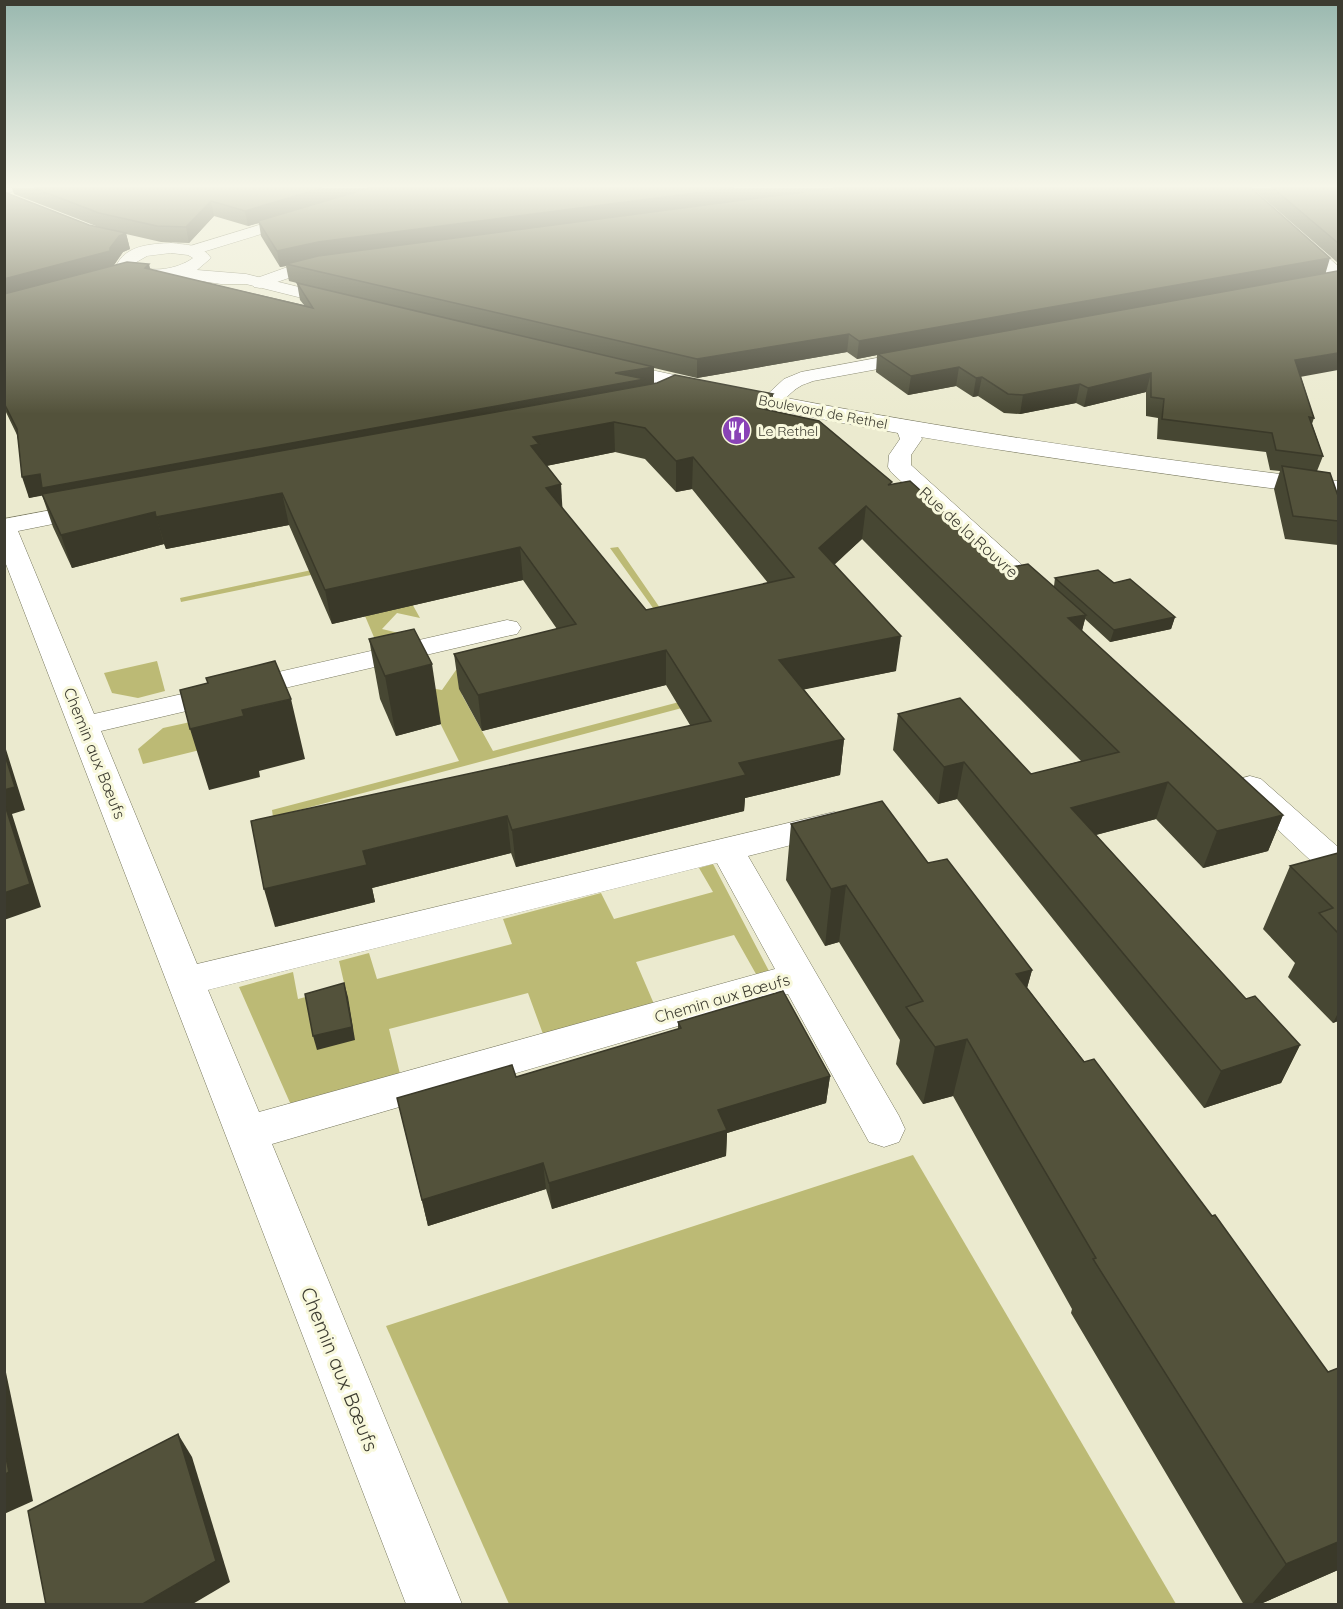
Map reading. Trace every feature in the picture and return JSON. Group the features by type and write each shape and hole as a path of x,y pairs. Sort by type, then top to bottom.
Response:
{"street":[{"path":"109,277 119,263"},
{"path":"134,263 146,274 173,272 189,268 192,263"},
{"path":"216,263 253,281 302,268 332,263"},
{"path":"1326,263 1338,274"},
{"path":"173,272 253,281 365,308"},
{"path":"1318,284 1338,280"},
{"path":"770,402 791,383 808,376 935,353"},
{"name":"Boulevard de Rethel","path":"586,361 770,402 1006,445 1338,488"},
{"path":"663,401 691,386"},
{"name":"Rue de la Rouvre","path":"907,428 911,439 900,455 899,467 1062,615"},
{"path":"5,526 113,506"},
{"name":"Chemin aux Bœufs","path":"5,526 434,1605"},
{"path":"84,726 507,628"},
{"path":"1230,768 1338,866"},
{"path":"186,981 838,822"},
{"name":"Chemin aux Bœufs","path":"247,1133 798,976 727,849"},
{"path":"798,976 885,1129"}],"shaded area":[{"path":"458,539 410,600 420,618 397,613 382,629 407,635 376,642 365,616 383,612 359,565 181,602 180,598"},
{"path":"618,547 680,637 727,696 273,817 272,810 459,761 423,689 412,685 442,690 459,669 462,695 493,751 683,701 701,675 610,548"},
{"path":"157,661 165,691 138,698 112,693 104,673"},
{"path":"195,721 204,749 143,764 138,749 163,728"},
{"path":"713,864 769,971 756,974 734,935 636,962 654,1004 543,1034 528,993 389,1029 400,1074 291,1105 239,987 293,972 298,999 345,987 339,961 369,953 377,979 512,944 503,919 601,893 614,919 713,892 699,868"},
{"path":"913,1155 1176,1604 509,1604 386,1326"}],"building":[{"path":"4,263 64,263 4,279"},
{"path":"123,263 149,264 145,268 313,308 297,283 654,367 615,373 645,379 42,488 40,474 22,477 17,429 4,403 4,294"},
{"path":"1301,263 859,341 849,334 697,359 286,264"},
{"path":"1338,271 1338,353 1295,360 1314,418 1309,417 1323,456 1276,450 1272,433 1162,419 1164,399 1151,397 1151,373 1088,388 1080,384 1023,395 1008,394 982,377 976,378 959,367 911,376 878,354"},
{"path":"675,375 773,394 758,408 819,421 892,482 888,485 910,481 1006,568 1028,564 1086,615 1068,618 1283,815 1217,831 1168,782 1071,808 1246,999 1255,996 1300,1045 1221,1071 964,762 944,767 898,714 960,698 1031,774 1119,752 866,506 819,548 901,636 779,660 844,739 739,763 746,775 512,830 507,816 363,851 367,865 264,889 251,821 711,721 666,650 478,695 454,654 576,624 520,547 325,590 282,493 156,517 155,512 61,535 42,494 657,383","holes":["614,422 645,428 676,461 693,457 794,577 646,610 546,488 561,484 531,446 539,444 533,437"]},
{"path":"1282,466 1330,473 1338,496 1338,521 1293,516"},
{"path":"1098,570 1114,583 1130,579 1175,617 1114,630 1055,578"},
{"path":"414,629 432,664 385,676 369,639"},
{"path":"275,661 291,699 242,710 244,716 190,729 180,690 208,683 206,678"},
{"path":"4,752 15,787 4,790"},
{"path":"882,801 928,863 947,859 1032,970 1016,974 1084,1062 1094,1059 1212,1216 1215,1215 1328,1372 1338,1368 1338,1542 1286,1564 1093,1259 1096,1258 967,1039 935,1047 906,1007 923,1001 846,885 831,889 791,824"},
{"path":"4,802 30,884 4,893"},
{"path":"1338,853 1338,933 1319,913 1333,908 1290,866"},
{"path":"344,983 352,1027 313,1036 305,994"},
{"path":"783,991 830,1076 718,1110 727,1130 549,1183 543,1163 422,1200 397,1098 512,1065 516,1077 681,1028 678,1022"},
{"path":"178,1434 216,1561 141,1605 46,1605 28,1511"},
{"path":"4,1448 9,1472 4,1475"}],"place":[{"name":"Le Rethel","path":"737,431"}]}
